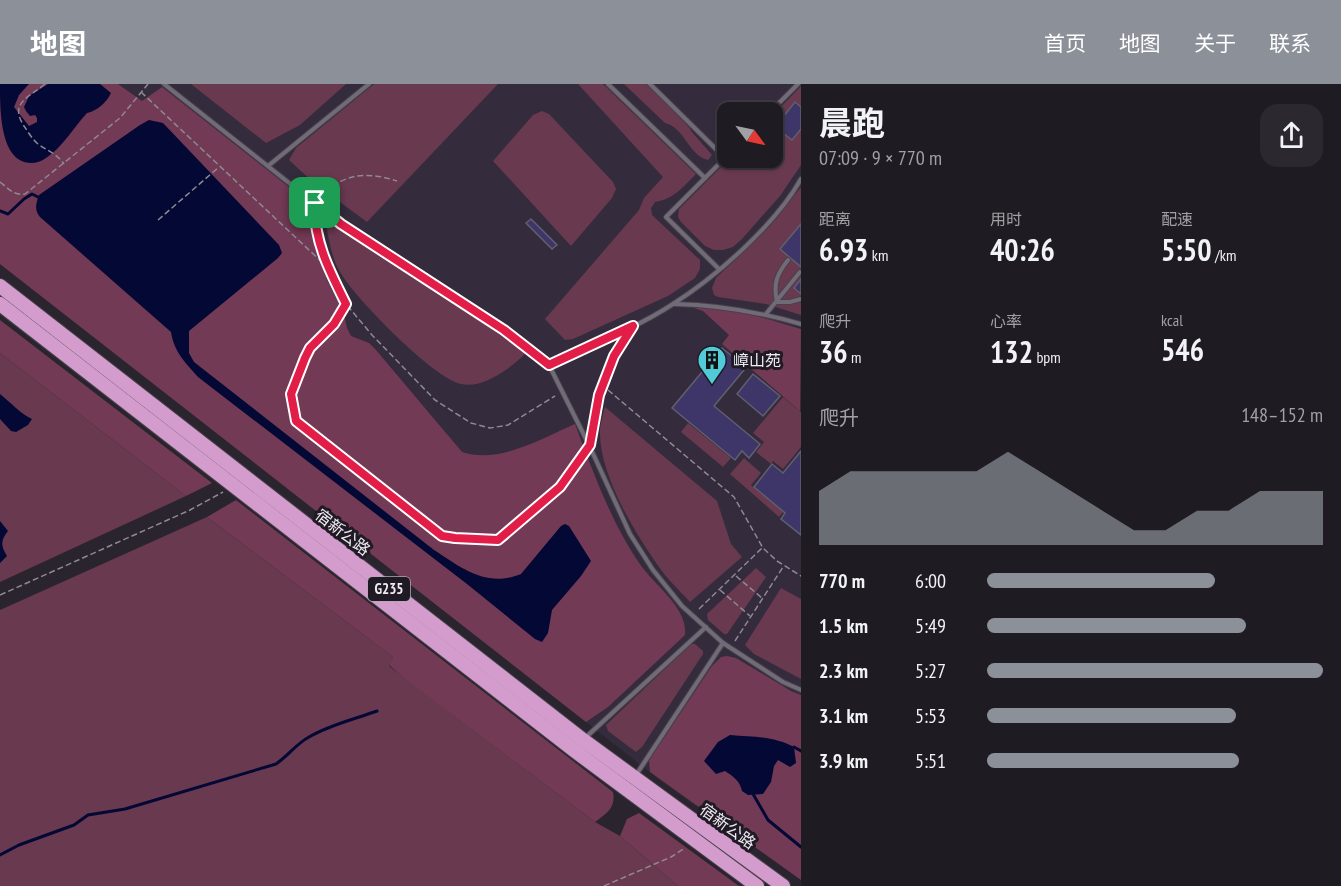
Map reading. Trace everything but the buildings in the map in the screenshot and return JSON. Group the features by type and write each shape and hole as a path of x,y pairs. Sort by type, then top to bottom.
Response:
{"highway":[{"name":"宿新公路","path":"0,286 583,740 783,886"},
{"name":"宿新公路","path":"0,303 575,751 757,886"}],"lane":[{"path":"164,84 341,224 504,330 549,365 590,445 630,534 653,570 682,606 723,643 783,682 801,690"},
{"path":"268,166 369,84"},
{"path":"608,84 705,178"},
{"path":"650,84 717,147"},
{"path":"780,102 798,84"},
{"path":"717,165 666,217 719,269"},
{"path":"549,365 674,304 719,269 763,229 801,179"},
{"path":"777,302 775,281 788,260"},
{"path":"766,314 800,272"},
{"path":"777,302 801,299"},
{"path":"674,304 707,304 766,314 801,324"},
{"path":"590,445 603,386 614,356 633,326"},
{"path":"583,740 706,627"},
{"path":"633,778 723,643"}],"path":[{"path":"45,84 20,104 17,111 19,118 37,143 54,153 64,164"},
{"path":"0,182 20,195 35,187 120,118 148,84"},
{"path":"141,92 327,266"},
{"path":"158,220 220,166"},
{"path":"397,181 381,176 364,175 346,178 334,184 315,203 314,217 327,266 346,304 372,335 435,400 471,423 490,428 508,425 562,391"},
{"path":"346,304 334,324 310,348 305,358 291,394 296,421 442,536 498,540 560,487 590,445"},
{"path":"603,386 734,497 763,548 783,566 801,576"},
{"path":"0,595 190,510 234,486"},
{"path":"693,615 763,548"},
{"path":"730,648 783,566"},
{"path":"735,575 763,598"},
{"path":"720,589 751,617"},
{"path":"604,886 671,857 696,841"}],"shaded area":[{"path":"0,84 801,84 801,880 665,784 0,264"},
{"path":"0,84 118,84 142,101 162,87 308,202 315,243 327,280 344,314 351,336 369,343 376,350 462,452 491,455 505,452 534,443 575,424 604,498 621,533 642,567 677,607 685,625 685,635 608,707 586,722 0,264"},
{"path":"0,84 29,84 19,95 14,107 29,126 37,122 37,118 35,115 30,116 24,107 29,96 48,84 100,84 111,93 101,106 87,113 52,154 41,161 30,163 16,157 6,140 1,118"},
{"path":"191,84 346,84 300,125 266,143"},
{"path":"374,84 498,84 367,222 314,183 289,160 296,148"},
{"path":"578,84 603,84 696,174 678,192 655,202 651,208 652,215 700,260 700,269 695,278 668,296 573,339 565,340 545,319 639,210 644,198 663,177"},
{"path":"624,84 648,84 712,155 708,160 696,153 677,130 665,123"},
{"path":"801,86 801,165 780,196 733,247 714,250 705,246 681,222 678,217 679,209 720,168 783,168 783,105"},
{"path":"542,111 549,114 613,182 616,189 612,198 571,246 493,161 533,115"},
{"path":"149,120 163,123 279,245 282,253 189,331 189,353 194,362 434,550 475,574 497,579 521,574 561,526 565,524 569,526 591,561 552,610 548,633 542,642 535,639 198,377 177,351 171,332 40,217 36,206 39,195"},
{"path":"801,187 801,315 766,304 714,295 712,288 716,278 769,227"},
{"path":"325,218 526,353 505,371 478,383 461,384 448,379 396,336 348,284 334,260"},
{"path":"694,308 735,311 801,329 800,411 722,344 729,335 703,311"},
{"path":"0,320 212,483 186,496 0,353"},
{"path":"0,353 186,496 0,582"},
{"path":"0,394 32,419 28,425 16,432 11,431 0,419"},
{"path":"783,397 801,412 801,447 783,469 773,461 771,464 756,452 764,442 753,433"},
{"path":"605,407 717,501 731,544 742,557 690,602 649,553 629,520 611,483 601,446 600,429"},
{"path":"688,423 731,458 723,467 681,432"},
{"path":"744,458 761,473 751,485 783,512 779,517 730,474"},
{"path":"236,500 613,792 614,798 610,810 595,822 404,678 389,665 393,657 207,517"},
{"path":"207,517 393,657 389,666 595,822 620,836 678,886 0,886 0,610"},
{"path":"0,521 8,531 2,544 7,556 0,563"},
{"path":"756,568 766,577 727,634 724,634 708,620 707,614"},
{"path":"781,588 801,599 801,679 754,654 745,645"},
{"path":"691,644 695,644 703,651 703,654 642,747 636,752 608,731 606,725"},
{"path":"721,657 736,658 801,695 801,880 650,772 649,760 712,666"},
{"path":"730,735 786,743 794,747 796,763 790,767 778,760 774,766 771,782 763,794 748,795 742,791 738,782 731,775 725,771 716,774 704,761 718,742"},
{"path":"639,813 739,886 678,886 620,836 627,819"}],"waterway":[{"path":"0,211 8,214 32,194 40,198"},
{"path":"0,855 19,845 74,825 88,815 125,809 276,764 300,743 317,733 377,711"},
{"path":"794,747 801,751"},
{"path":"753,794 768,820 801,847"}],"place":[{"name":"嶂山苑","path":"712,386"}],"route":[{"path":"315,203 341,224 504,330 549,365 633,326 614,356 599,395 590,445 560,487 498,540 442,536 296,421 291,405 291,394 305,358 310,348 334,324 346,304 327,266 320,244 314,217 315,203"}]}
